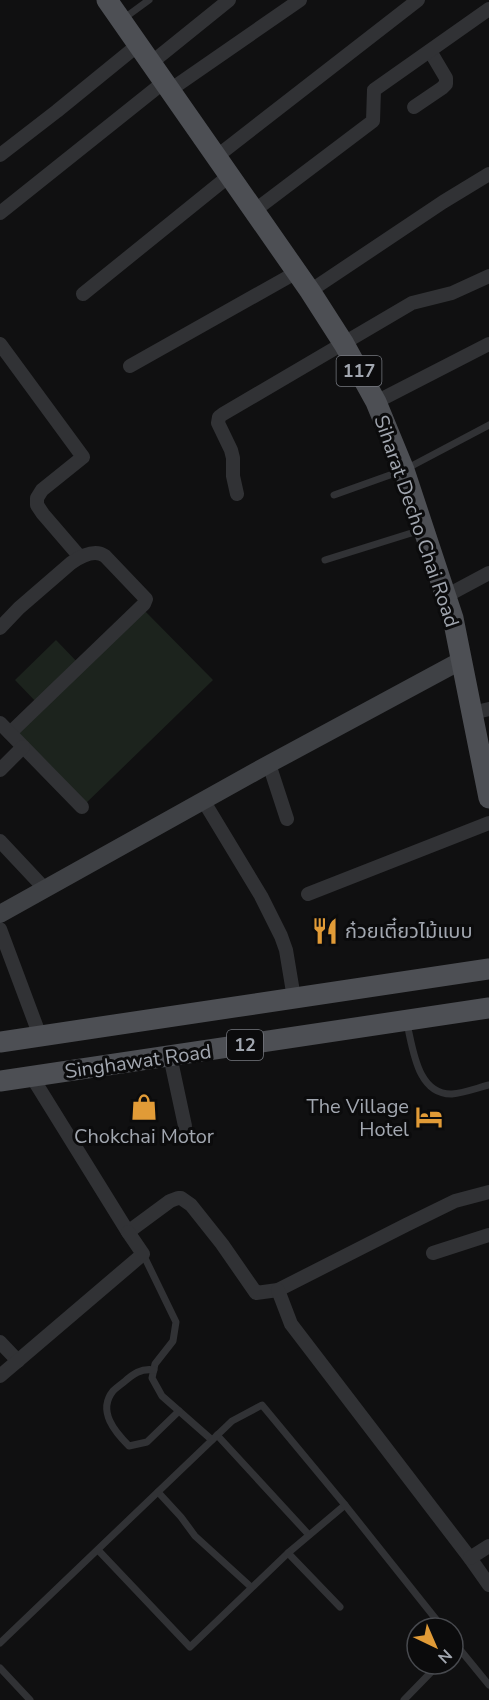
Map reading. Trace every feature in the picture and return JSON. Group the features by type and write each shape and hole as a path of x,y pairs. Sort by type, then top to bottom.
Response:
{"main road":[{"name":"Siharat Decho Chai Road","path":"107,0 310,291 344,344 376,402 404,470 453,618 462,660 480,711 489,798"},
{"name":"Singhawat Road","path":"0,1042 489,969"},
{"name":"Singhawat Road","path":"0,1081 489,1008"}],"street":[{"path":"151,63 229,0"},
{"path":"0,213 167,86 300,0"},
{"path":"216,157 418,0"},
{"path":"254,210 373,121 374,90 489,9"},
{"path":"0,155 138,45"},
{"path":"414,107 446,84 446,78 430,51"},
{"path":"310,291 489,174"},
{"path":"83,294 229,176"},
{"path":"130,366 297,272"},
{"path":"237,494 233,476 233,458 218,423 219,417 412,303 452,293 489,276"},
{"path":"0,344 83,457 42,490 37,498 37,505 43,514 80,557"},
{"path":"376,402 489,344"},
{"path":"0,628 71,562 93,554 103,554 145,598 145,603 5,728 82,807"},
{"path":"446,596 489,573"},
{"path":"0,914 269,764 462,660"},
{"path":"0,770 23,747"},
{"path":"269,764 287,819"},
{"path":"204,800 261,896 281,936 286,950 294,998"},
{"path":"308,894 489,824"},
{"path":"0,841 45,889"},
{"path":"0,929 40,1036"},
{"path":"170,1056 184,1126"},
{"path":"0,1376 142,1254 32,1077"},
{"path":"128,1232 170,1201 182,1198 222,1244 256,1293 278,1290 455,1201 489,1192"},
{"path":"433,1253 489,1235"},
{"path":"278,1290 291,1324 489,1585"},
{"path":"0,1342 18,1361"},
{"path":"470,1558 489,1546"}],"lane":[{"path":"121,21 149,0"},
{"path":"334,495 404,470 489,425"},
{"path":"326,560 423,529"},
{"path":"406,1021 418,1069 432,1087 441,1093 452,1094 489,1085"},
{"path":"142,1254 176,1322 173,1341 155,1364 152,1378 162,1396 215,1438 309,1535"},
{"path":"154,1370 135,1372 112,1392 107,1402 108,1417 114,1430 129,1446 147,1442 179,1411"},
{"path":"0,1643 232,1421 262,1405 433,1616"},
{"path":"158,1492 195,1536 251,1587"},
{"path":"98,1550 190,1647 288,1553 345,1505"},
{"path":"288,1553 340,1607"},
{"path":"465,1658 489,1685"},
{"path":"0,1668 30,1700"},
{"path":"404,1700 427,1676"}],"shaded area":[{"path":"141,607 213,680 82,807 10,733 39,705 15,680 56,640 80,665"}],"place":[{"name":"ก๋วยเตี๋ยวไม้แบบ","path":"325,931"},
{"name":"Chokchai Motor","path":"144,1107"},
{"name":"The Village Hotel","path":"429,1117"}]}
